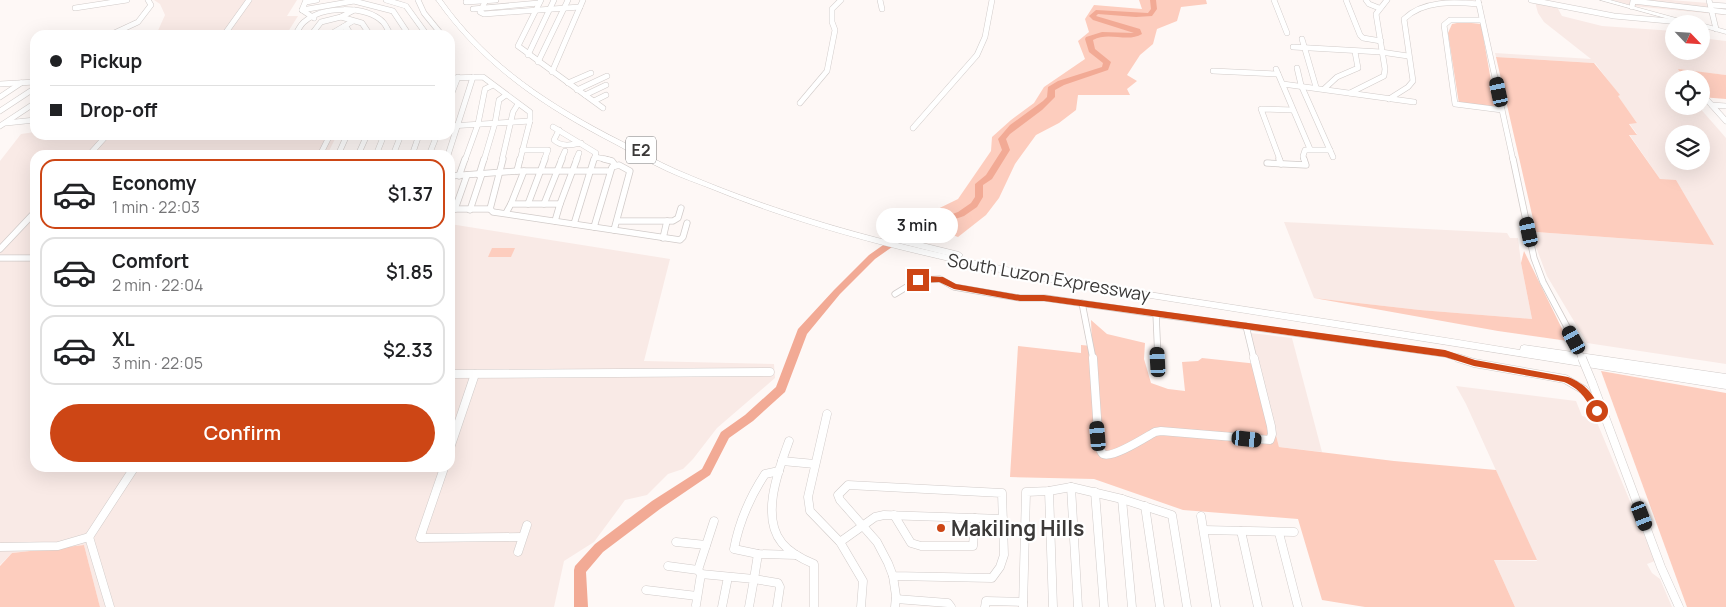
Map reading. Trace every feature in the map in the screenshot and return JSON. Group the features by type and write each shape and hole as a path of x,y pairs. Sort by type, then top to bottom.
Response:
{"highway":[{"name":"South Luzon Expressway","path":"439,0 463,30 501,68 537,95 598,133 644,157 731,194 785,214 928,251 1069,282 1601,367 1726,385"},
{"name":"South Luzon Expressway","path":"445,0 466,28 516,73 543,93 603,131 677,167 736,191 872,237"},
{"path":"1603,0 1665,16"},
{"path":"1710,28 1726,32"},
{"name":"South Luzon Expressway","path":"928,251 1072,277 1726,378"}],"street":[{"path":"75,8 127,0"},
{"path":"118,30 138,23 151,5 148,0"},
{"path":"228,30 249,0"},
{"path":"302,10 306,1 317,0"},
{"path":"315,30 321,22 341,17 370,0"},
{"path":"387,0 406,6 423,30"},
{"path":"406,6 407,0"},
{"path":"418,0 424,13 438,30"},
{"path":"486,0 480,13 486,15 580,7"},
{"path":"466,2 496,0"},
{"path":"528,55 554,0"},
{"path":"538,62 568,0"},
{"path":"552,72 583,0"},
{"path":"800,103 820,81 827,70 835,30 832,22 832,9 841,0"},
{"path":"880,0 882,9"},
{"path":"913,128 977,55 985,37 992,0"},
{"path":"1274,0 1287,33"},
{"path":"1346,0 1360,35 1363,38 1380,41"},
{"path":"1366,0 1369,4 1379,8"},
{"path":"1349,93 1384,76 1385,69 1376,14 1387,0"},
{"path":"1531,0 1614,16 1665,21"},
{"path":"302,10 354,1 393,11 406,30"},
{"path":"1389,99 1408,87 1413,81 1404,20 1408,12 1417,6 1435,1 1478,2 1534,258 1543,282 1574,340 1592,382 1661,567 1679,607"},
{"path":"1632,7 1633,1 1726,6"},
{"path":"473,8 540,2"},
{"path":"540,2 518,46 603,108"},
{"path":"1711,5 1726,12"},
{"path":"1711,5 1716,30"},
{"path":"298,30 304,22 326,12 348,9 374,15 388,30"},
{"path":"302,10 321,22"},
{"path":"341,17 362,23 367,30"},
{"path":"1482,20 1450,20 1444,25 1456,104 1502,110"},
{"path":"338,30 353,21"},
{"path":"342,27 349,30"},
{"path":"1302,39 1316,87"},
{"path":"1293,47 1381,52 1408,56"},
{"path":"1324,89 1337,77 1358,68 1356,52"},
{"path":"1297,68 1300,85 1333,156"},
{"path":"1213,71 1277,71 1310,149"},
{"path":"568,83 591,73"},
{"path":"455,135 473,76"},
{"path":"577,90 607,76"},
{"path":"455,77 483,77 530,112 530,121 517,171"},
{"path":"455,85 458,77"},
{"path":"0,84 30,82"},
{"path":"0,97 22,83"},
{"path":"1283,84 1316,87 1414,102"},
{"path":"459,176 478,124 485,89 493,85"},
{"path":"585,95 606,85"},
{"path":"0,111 30,91"},
{"path":"470,210 495,123 499,100 506,95"},
{"path":"594,101 606,95"},
{"path":"1726,106 1710,103 1726,121"},
{"path":"490,209 513,112 518,104"},
{"path":"2,124 30,106"},
{"path":"24,110 30,109"},
{"path":"1281,164 1261,109 1293,110"},
{"path":"2,124 30,121"},
{"path":"458,126 530,121"},
{"path":"554,127 595,151 595,157 574,224"},
{"path":"559,130 554,140 557,143 570,145 581,143"},
{"path":"94,150 102,140"},
{"path":"522,150 548,150 528,204"},
{"path":"1267,163 1306,165 1303,156 1305,150 1330,150"},
{"path":"544,204 565,151"},
{"path":"555,221 579,153"},
{"path":"595,157 612,161 615,165 626,167 630,171 614,230"},
{"path":"594,227 610,171 615,165"},
{"path":"455,176 517,171 610,171"},
{"path":"506,213 524,171"},
{"path":"455,202 466,175"},
{"path":"511,204 560,204"},
{"path":"617,221 667,222 676,219 681,208"},
{"path":"455,209 490,209 493,212 682,240 687,223"},
{"path":"0,249 30,217"},
{"path":"664,238 667,222"},
{"path":"0,258 30,258"},
{"path":"895,294 908,284 926,278 940,279 954,287 1011,297 1044,298 1445,354 1474,363 1565,379 1579,385 1589,396 1597,411 1604,415"},
{"path":"1082,304 1093,358 1099,447 1102,453 1106,455 1117,452 1154,432 1161,431 1270,440 1272,434 1271,426 1246,326"},
{"path":"1156,314 1158,362"},
{"path":"455,374 770,372"},
{"path":"455,433 475,374"},
{"path":"827,414 808,497 810,511 840,542 863,581 861,607"},
{"path":"789,440 772,499 772,513 779,540 796,555 814,564 814,607"},
{"path":"782,461 815,464"},
{"path":"779,471 765,474 755,489 736,537 734,549 758,554 796,555"},
{"path":"0,547 58,546 89,537 131,472"},
{"path":"443,472 420,538 522,537"},
{"path":"894,576 992,578 1000,567 1004,555 1002,493 848,485 841,490 838,496 840,502 863,524 882,549 894,576 896,603 948,603 951,607"},
{"path":"1071,487 1078,607"},
{"path":"985,607 986,601 1023,604 1026,492 1049,491 1071,487 1122,499 1172,515 1187,607"},
{"path":"1049,491 1053,607"},
{"path":"1095,492 1104,607"},
{"path":"1122,499 1132,607"},
{"path":"1145,506 1160,607"},
{"path":"840,542 875,517 894,515 1003,519"},
{"path":"894,515 911,543 921,546 973,546 976,518"},
{"path":"1201,516 1216,607"},
{"path":"646,590 697,601 700,572 714,521"},
{"path":"518,552 527,525"},
{"path":"1204,530 1294,532"},
{"path":"1241,531 1258,607"},
{"path":"1279,533 1298,607"},
{"path":"89,537 110,607"},
{"path":"676,542 706,545"},
{"path":"749,607 758,554"},
{"path":"668,566 728,577 778,583 780,587 777,607"},
{"path":"722,607 728,577"}],"shaded area":[{"path":"154,0 297,0 287,16 298,16 289,30 158,30 165,15 160,4"},
{"path":"1139,0 1206,0 1207,4 1181,7 1177,21 1157,29 1153,44 1140,55 1127,75 1137,81 1127,89 1130,95 1078,95 1076,110 1059,123 1036,135 1015,164 999,198 986,215 958,237 913,221 958,199 991,151 992,137 1034,103 1044,87 1085,59 1078,41 1089,32 1085,19 1094,5 1142,9"},
{"path":"1612,0 1671,0 1708,3 1726,8 1726,15 1633,6"},
{"path":"1535,2 1557,7 1562,16 1602,26 1665,30 1665,60 1710,60 1710,39 1726,41 1726,75 1710,73 1710,70 1665,70 1665,115 1706,115 1726,138 1726,364 1587,343 1547,276 1536,247 1536,232 1713,245 1660,179 1629,134 1637,134 1629,123 1637,123 1595,63 1496,57 1495,53 1591,59 1544,22 1538,13"},
{"path":"1462,22 1481,24 1496,109 1459,104 1448,33 1452,24"},
{"path":"1496,57 1594,63 1620,95 1618,96 1637,123 1629,124 1637,135 1629,135 1660,179 1676,180 1714,245 1536,232"},
{"path":"1710,73 1726,75 1726,99 1710,98"},
{"path":"30,133 30,140 334,140 330,150 30,150 30,472 455,472 455,225 670,259 644,361 774,364 775,378 717,428 683,469 668,474 647,495 625,500 594,542 564,561 554,607 100,607 84,545 12,553 0,565 0,161 21,134"},
{"path":"1284,222 1507,233 1510,238 1518,238 1532,319 1420,310 1314,298"},
{"path":"492,248 515,248 511,257 488,257"},
{"path":"1524,251 1568,341 1498,331 1314,298 1420,310 1532,319 1521,263"},
{"path":"1091,320 1107,334 1145,343 1144,359 1151,383 1168,389 1185,391 1182,362 1198,361 1202,358 1258,364 1279,447 1394,461 1496,470 1537,560 1494,560 1515,607 1365,607 1322,600 1298,519 1183,510 1094,479 1010,477 1018,346 1081,353 1081,345 1092,346"},
{"path":"1250,333 1292,338 1322,452 1279,447"},
{"path":"1601,371 1726,393 1726,607 1687,607"},
{"path":"1456,386 1576,401 1582,416 1596,420 1655,561 1647,564 1652,573 1660,579 1672,607 1515,607 1494,560 1537,561 1466,404"},
{"path":"84,545 100,607 0,607 0,566 12,553"}],"waterway":[{"path":"581,607 580,570 599,548 656,505 706,472 725,435 749,418 781,389 802,332 837,292 872,257 906,233 961,214 974,205 979,197 979,184 989,177 1006,150 1002,139 1007,132 1046,103 1051,97 1051,89 1061,83 1105,68 1107,62 1092,50 1089,39 1102,34 1125,36 1138,34 1137,31 1095,19 1092,16 1096,12 1150,15 1154,9 1153,0"}],"place":[{"name":"Makiling Hills","path":"941,528"}],"route":[{"path":"918,280 926,278 940,279 954,287 1020,298 1044,298 1445,354 1474,363 1565,379 1579,385 1589,396 1597,411"}]}
